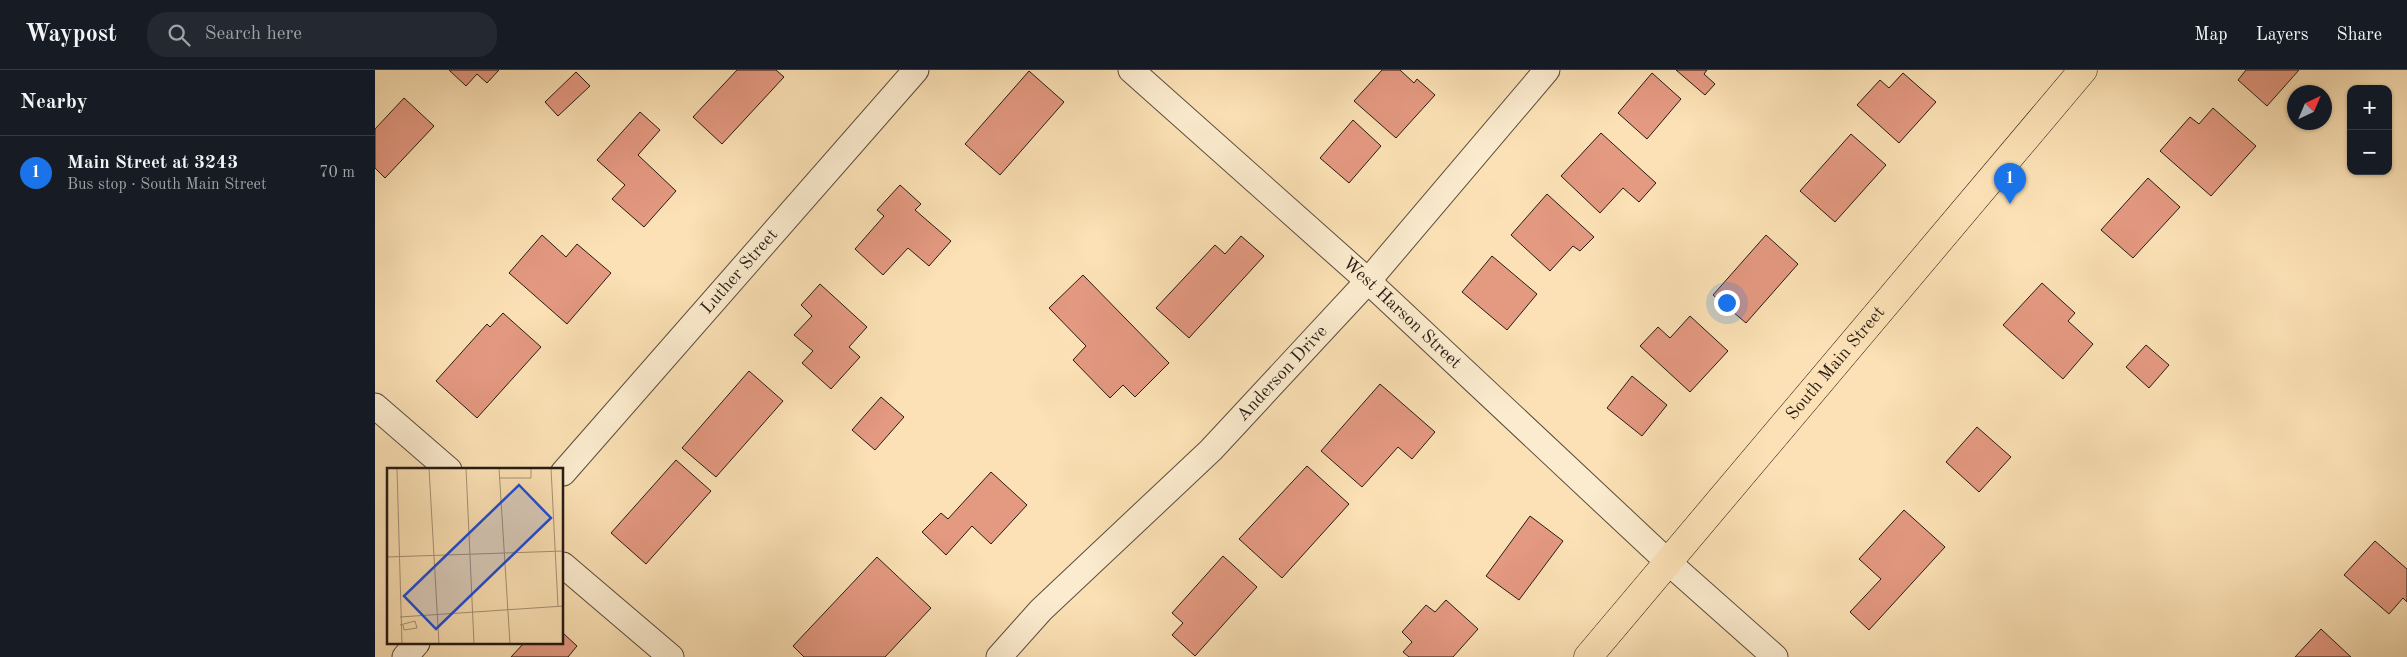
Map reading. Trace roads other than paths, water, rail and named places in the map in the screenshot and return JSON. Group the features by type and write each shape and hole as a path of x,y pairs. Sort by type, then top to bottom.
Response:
{"main road":[{"name":"South Main Street","path":"1588,657 2083,70"}],"street":[{"name":"Luther Street","path":"564,472 916,70"},
{"name":"West Harson Street","path":"1131,70 1368,281 1668,562 1775,657"},
{"name":"Anderson Drive","path":"999,657 1041,610 1211,450 1368,281 1547,70"},
{"path":"375,406 447,468"},
{"path":"564,566 671,657"},
{"path":"405,657 416,644"}],"place":[{"name":"Main Street at 3243","path":"2010,204"}]}
